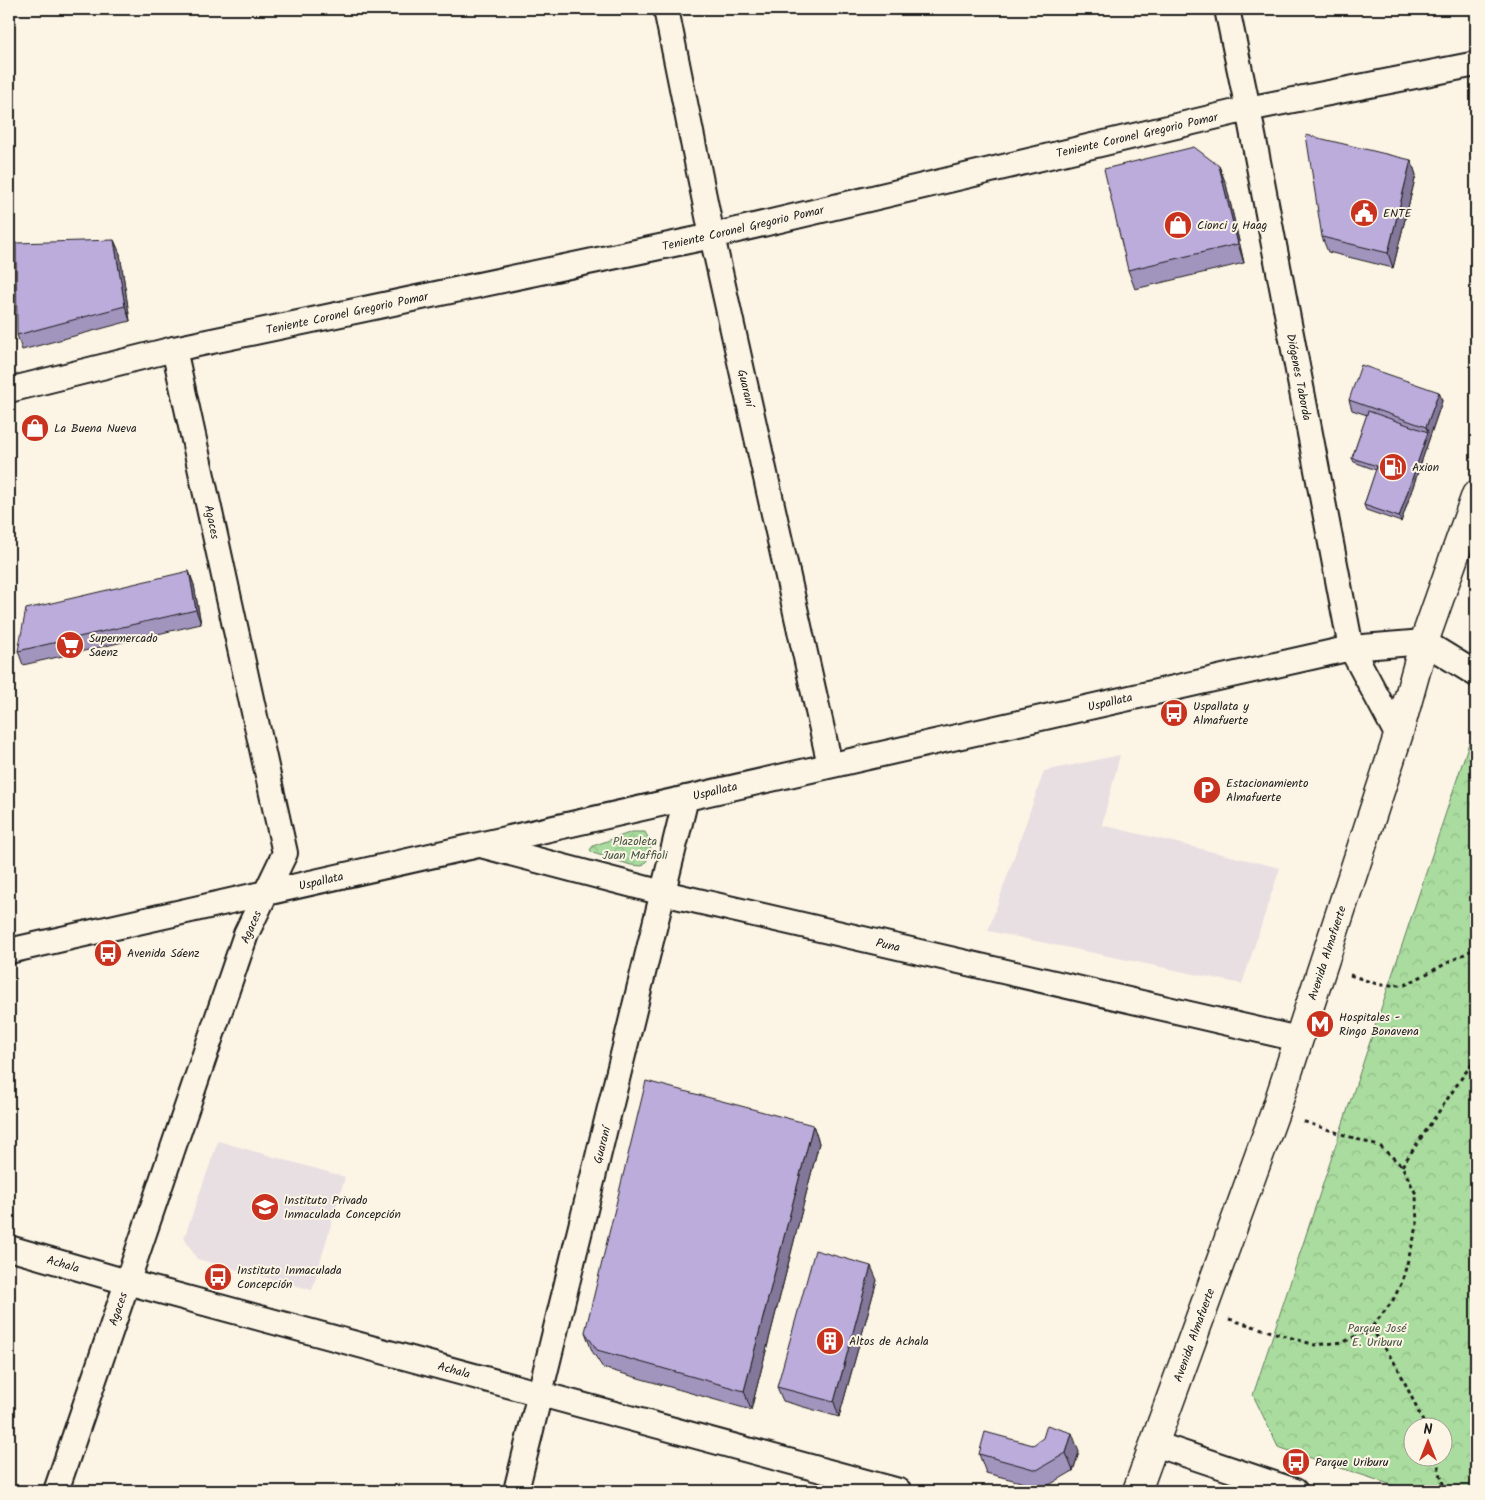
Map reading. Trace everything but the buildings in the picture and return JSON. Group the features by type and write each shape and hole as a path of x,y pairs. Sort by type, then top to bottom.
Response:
{"main road":[{"name":"Avenida Almafuerte","path":"1138,1491 1275,1112 1398,736 1424,642 1476,495"}],"street":[{"name":"Guaraní","path":"666,9 712,236 830,766"},
{"name":"Diógenes Taborda","path":"1227,9 1248,109 1351,648 1398,736"},
{"name":"Teniente Coronel Gregorio Pomar","path":"9,390 174,349 712,236 1248,109 1476,64"},
{"name":"Agaces","path":"56,1491 246,934 285,853 174,349"},
{"name":"Uspallata","path":"9,951 1351,648 1424,642"},
{"path":"1424,642 1476,674"},
{"name":"Guaraní","path":"516,1491 686,798"},
{"name":"Puna","path":"480,845 663,893 1298,1039"},
{"name":"Achala","path":"9,1248 127,1282 899,1491"},
{"path":"1155,1444 1295,1491"}],"path":[{"path":"1322,966 1380,985 1406,985 1476,948"},
{"path":"1402,1166 1465,1073 1476,1060"},
{"path":"1203,1311 1316,1345 1344,1342 1371,1328 1392,1302 1402,1282 1417,1227 1416,1194 1402,1166 1381,1147 1275,1112"},
{"path":"1371,1328 1398,1368 1421,1418"},
{"path":"1439,1468 1445,1491"}],"shaded area":[{"path":"1120,755 1102,825 1280,868 1242,984 988,931 1044,771"},
{"name":"Instituto Privado Inmaculada Concepción","path":"218,1141 345,1177 312,1290 197,1259 184,1238"}],"green space":[{"name":"Parque José E. Uriburu","path":"1476,741 1476,1491 1410,1491 1278,1447 1253,1395 1469,743"},
{"name":"Plazoleta Juan Maffioli","path":"632,832 645,832 649,842 650,854 642,866 631,865 593,853 590,850 593,846"}],"place":[{"name":"ENTE","path":"1364,213"},
{"name":"Cionci y Haag","path":"1178,225"},
{"name":"La Buena Nueva","path":"35,428"},
{"name":"Axion","path":"1393,467"},
{"name":"Supermercado Saenz","path":"70,645"},
{"name":"Uspallata y Almafuerte","path":"1174,713"},
{"name":"Estacionamiento Almafuerte","path":"1207,790"},
{"name":"Avenida Sáenz","path":"108,953"},
{"name":"Hospitales - Ringo Bonavena","path":"1320,1024"},
{"name":"Instituto Privado Inmaculada Concepción","path":"265,1207"},
{"name":"Instituto Inmaculada Concepción","path":"218,1277"},
{"name":"Altos de Achala","path":"830,1341"},
{"name":"Parque Uriburu","path":"1296,1462"}]}
